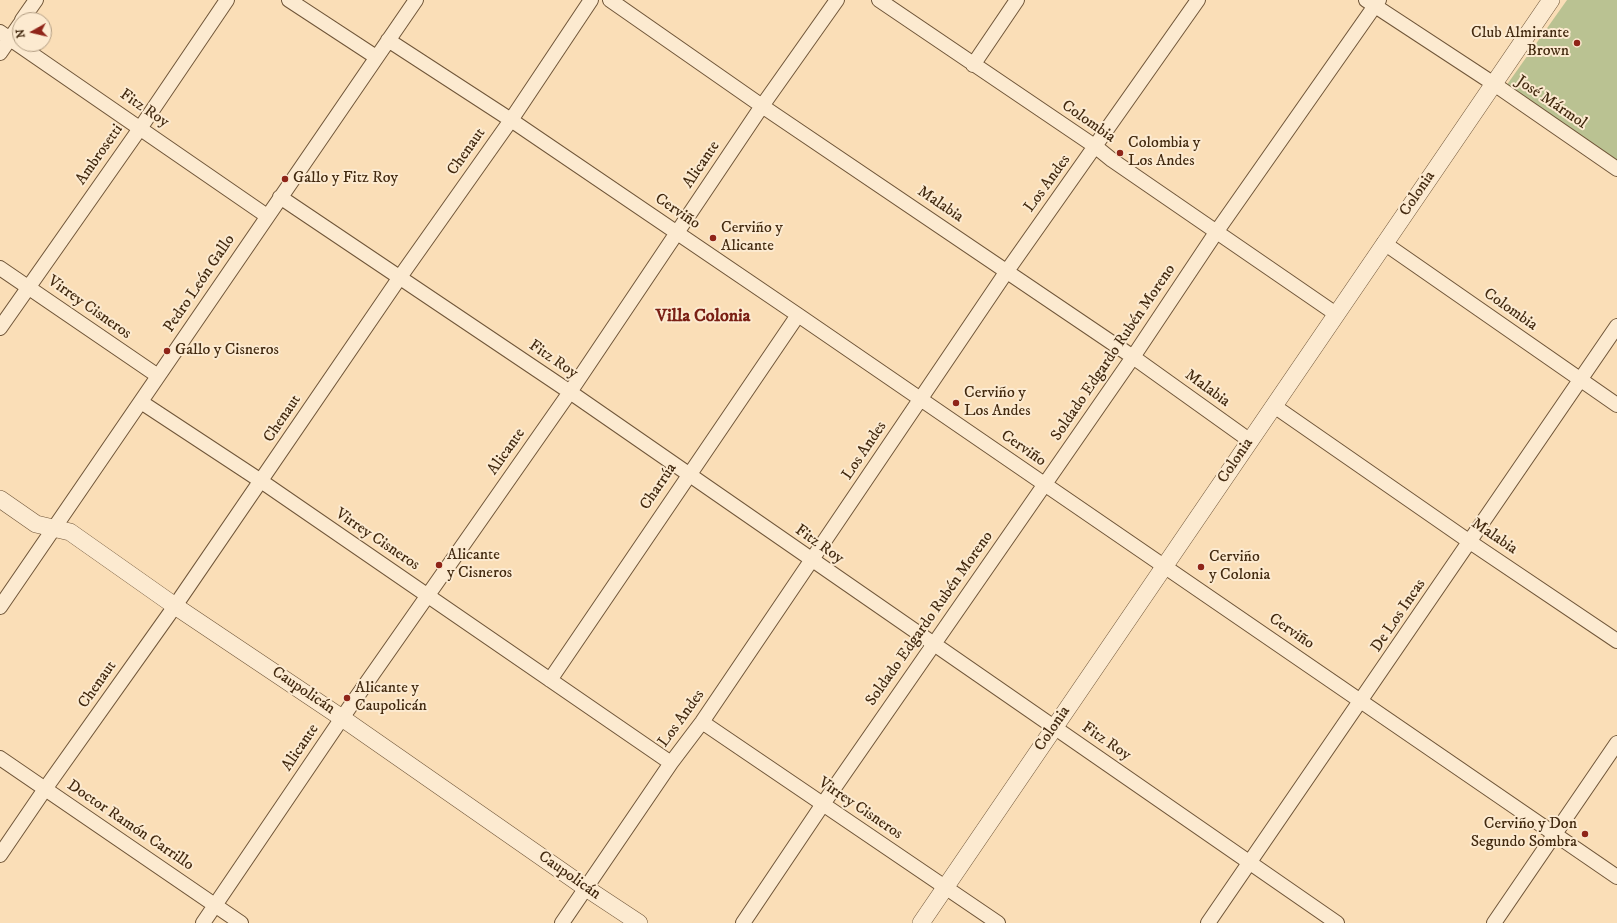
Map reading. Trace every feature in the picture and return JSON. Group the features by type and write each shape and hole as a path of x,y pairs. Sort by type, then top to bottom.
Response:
{"street":[{"path":"28,12 36,0"},
{"name":"Ambrosetti","path":"0,328 141,127 227,0"},
{"path":"289,0 376,57"},
{"name":"Pedro León Gallo","path":"0,607 416,0"},
{"name":"Chenaut","path":"0,855 175,606 400,277 511,120 591,0"},
{"name":"Malabia","path":"610,0 762,106 1133,357 1249,440"},
{"name":"Alicante","path":"203,923 342,718 570,392 762,106 837,0"},
{"name":"Colombia","path":"879,0 1096,147 1112,160 1336,314"},
{"path":"973,65 1017,0"},
{"name":"Los Andes","path":"562,923 671,763 702,722 1007,271 1096,147 1198,0"},
{"name":"Colonia","path":"921,923 1165,567 1249,440 1274,406 1551,0"},
{"name":"José Mármol","path":"1373,2 1617,169"},
{"name":"Soldado Edgardo Rubén Moreno","path":"742,923 822,804 1133,357 1373,2"},
{"path":"0,53 5,35"},
{"name":"Fitz Roy","path":"5,35 141,127 267,216"},
{"name":"Cerviño","path":"388,40 511,120 798,315 1044,485 1362,700 1554,834 1617,876"},
{"name":"Fitz Roy","path":"280,197 570,392 1337,923"},
{"name":"Colombia","path":"1384,243 1617,405"},
{"name":"Virrey Cisneros","path":"0,268 158,376"},
{"name":"Charrúa","path":"550,680 688,474 798,315"},
{"name":"De Los Incas","path":"1208,923 1617,326"},
{"name":"Virrey Cisneros","path":"141,402 261,481 671,763"},
{"name":"Malabia","path":"1274,406 1470,542 1617,641"},
{"name":"Caupolicán","path":"0,500 36,524 70,532 175,606 342,718 586,888 639,923"},
{"name":"Virrey Cisneros","path":"702,722 998,923"},
{"path":"1494,923 1617,743"},
{"name":"Doctor Ramón Carrillo","path":"0,758 241,923"}],"green space":[{"name":"Club Almirante Brown","path":"1567,0 1617,0 1617,161 1506,86"}],"place":[{"name":"Club Almirante Brown","path":"1577,43"},
{"name":"Colombia y Los Andes","path":"1120,153"},
{"name":"Gallo y Fitz Roy","path":"285,179"},
{"name":"Cerviño y Alicante","path":"713,238"},
{"name":"Gallo y Cisneros","path":"167,351"},
{"name":"Cerviño y Los Andes","path":"956,403"},
{"name":"Alicante y Cisneros","path":"439,565"},
{"name":"Cerviño y Colonia","path":"1201,567"},
{"name":"Alicante y Caupolicán","path":"347,698"},
{"name":"Cerviño y Don Segundo Sombra","path":"1585,834"}],"district":[{"name":"Villa Colonia","path":"703,317"}]}
